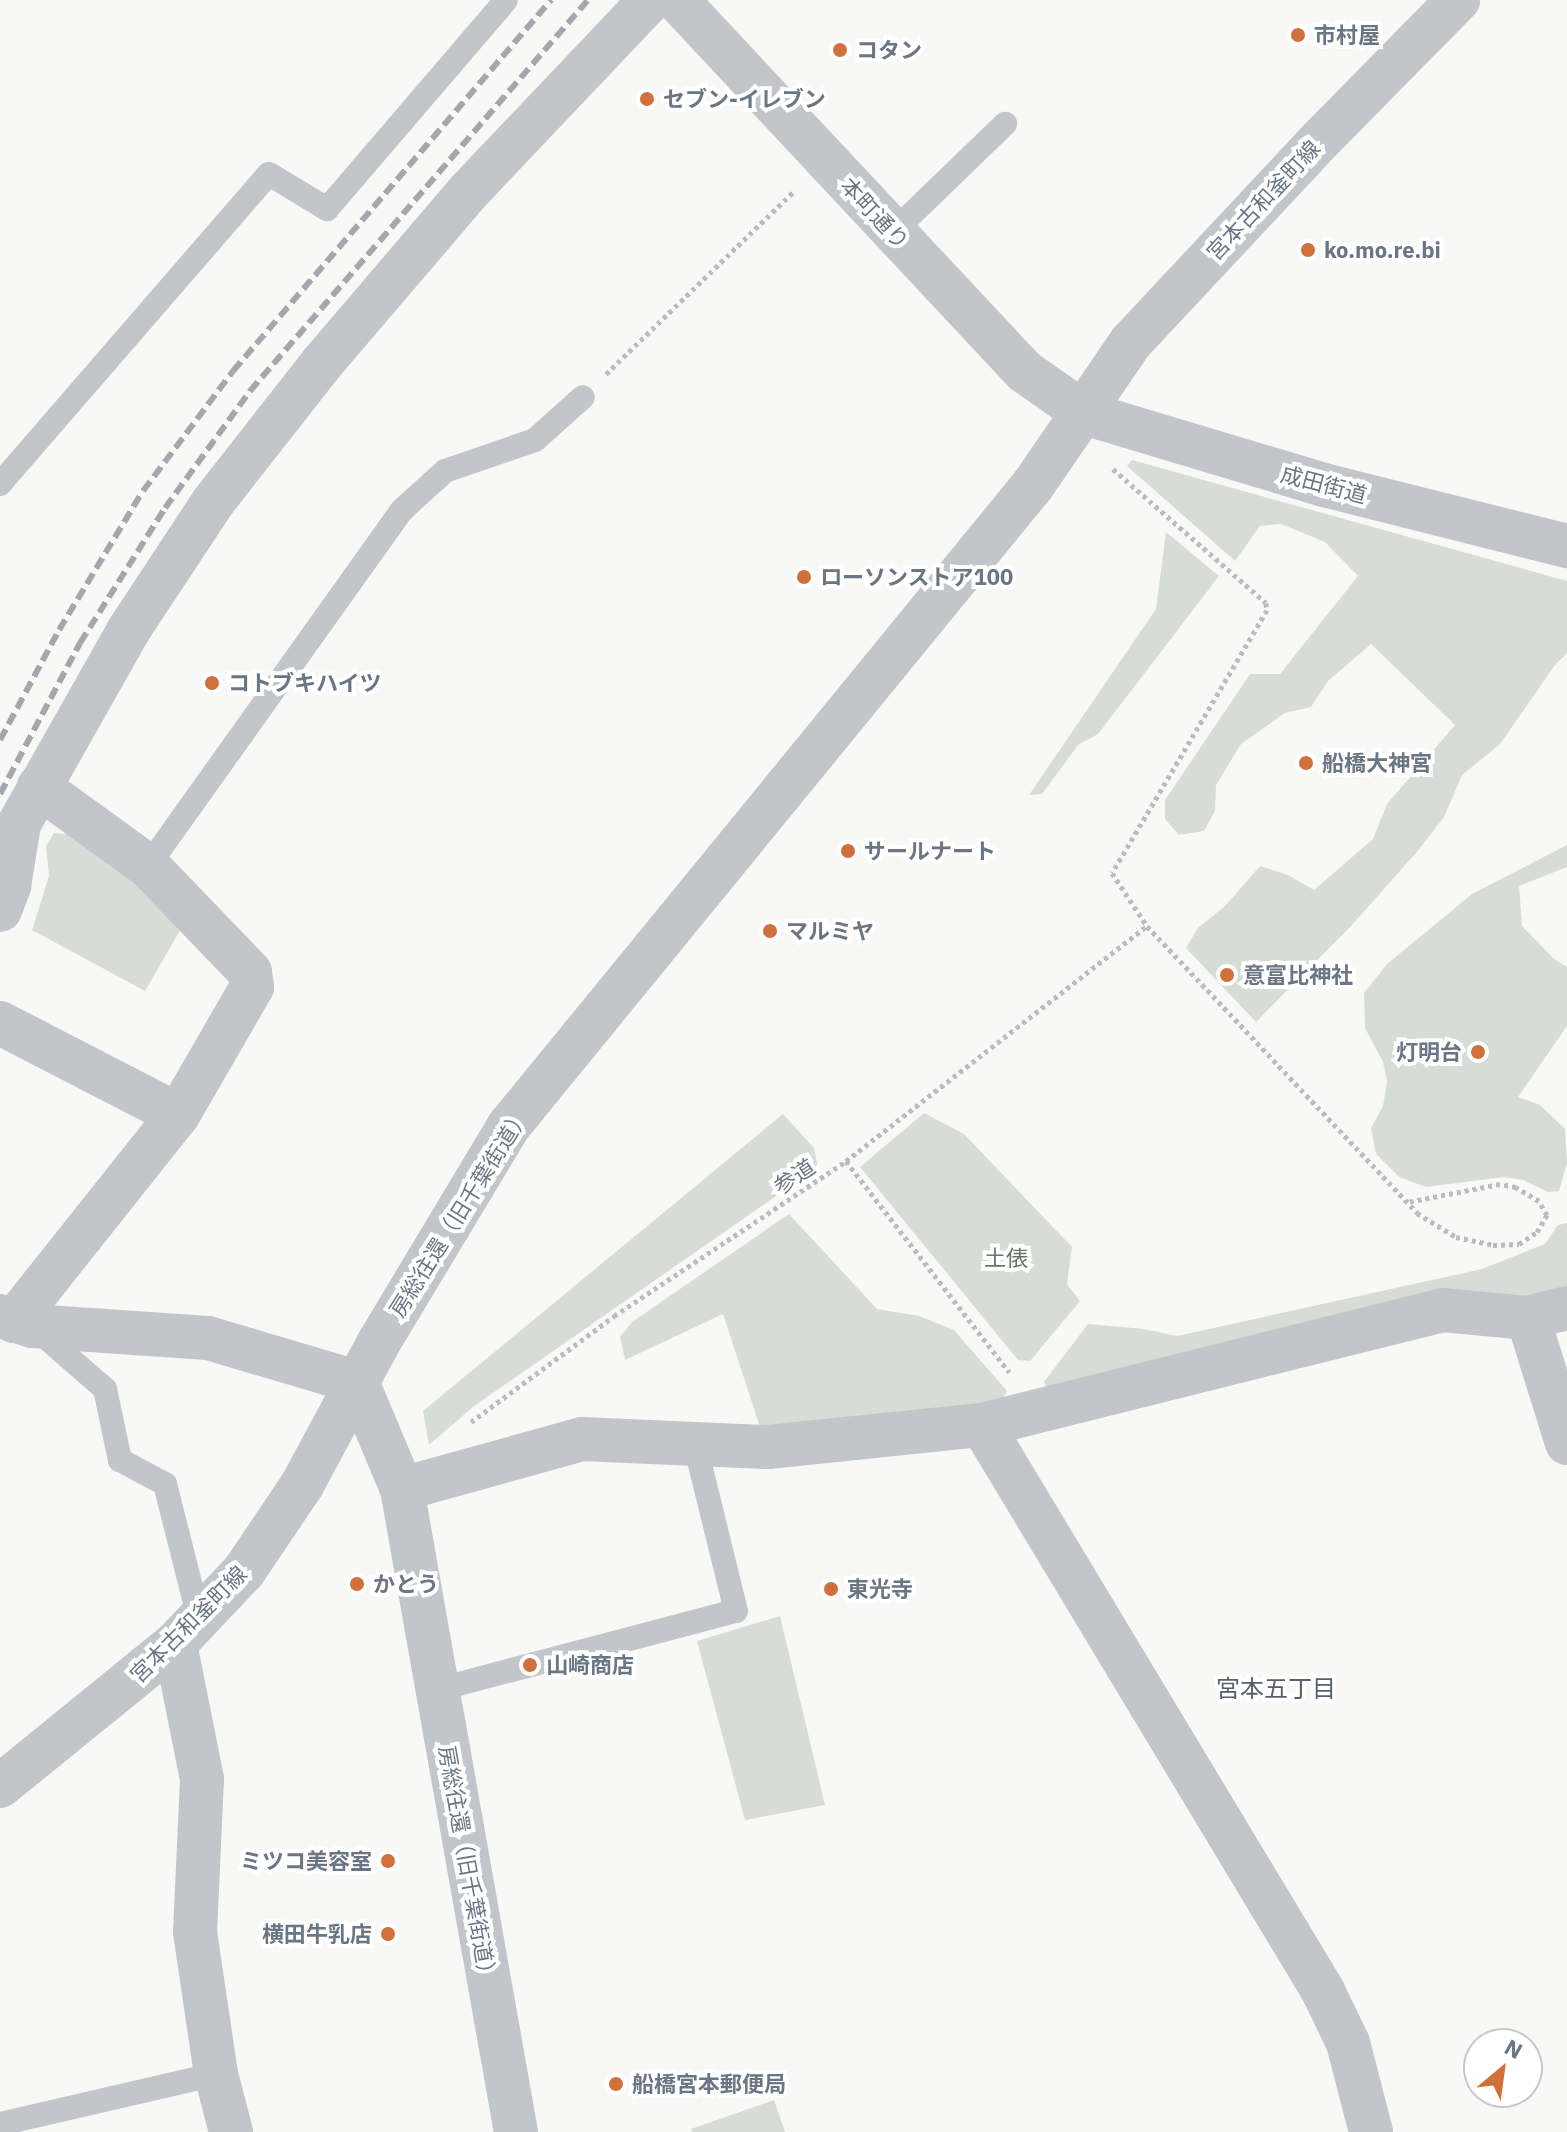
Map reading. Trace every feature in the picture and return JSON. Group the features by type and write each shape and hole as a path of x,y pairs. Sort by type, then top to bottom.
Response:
{"street":[{"path":"0,910 9,886 19,824 128,631 213,502 322,363 469,191 650,0"},
{"name":"本町通り","path":"677,0 1024,371 1084,413"},
{"name":"宮本古和釜町線","path":"1084,413 1131,342 1322,138 1458,0"},
{"name":"成田街道","path":"1084,413 1324,485 1567,546"},
{"name":"房総往還（旧千葉街道）","path":"516,2132 402,1489 357,1382 508,1127 1033,485 1084,413"},
{"path":"15,1321 178,1115 252,987 250,972 148,866 39,787"},
{"path":"0,1023 178,1115"},
{"path":"402,1489 582,1439 768,1447 982,1425 1443,1310 1548,1313 1567,1443"},
{"path":"15,1321 208,1338 357,1382"},
{"name":"宮本古和釜町線","path":"0,1786 187,1631 251,1561 302,1485 357,1382"},
{"path":"982,1425 1323,1991 1348,2043 1371,2132"},
{"path":"187,1631 202,1779 195,1932 216,2074 231,2132"}],"lane":[{"path":"0,484 269,174 327,209 506,0"},
{"path":"893,232 1005,124"},
{"path":"148,866 402,510 445,471 535,440 583,397"},
{"path":"15,1321 105,1389 120,1460 165,1484 187,1631"},
{"path":"436,1690 736,1611 695,1444"},
{"path":"0,2124 216,2074"}],"path":[{"path":"583,397 794,191"},
{"path":"1111,468 1266,603 1267,610 1112,873 1147,926 1417,1213 1456,1237 1493,1245 1519,1244 1537,1232 1547,1215 1539,1201 1516,1187 1500,1184 1407,1202"},
{"name":"参道","path":"460,1432 614,1316 846,1161 1147,926"},
{"path":"846,1161 1013,1376"}],"green space":[{"path":"1132,460 1567,581 1567,653 1555,665 1500,744 1462,775 1444,817 1416,853 1351,926 1256,1022 1186,948 1198,928 1225,906 1260,866 1288,875 1314,890 1373,839 1387,804 1455,725 1371,644 1328,681 1311,707 1285,713 1241,744 1216,785 1215,811 1204,831 1179,835 1165,819 1165,800 1250,674 1280,674 1358,576 1325,542 1281,524 1260,526 1235,561 1127,466"},
{"path":"1166,532 1219,576 1098,734 1078,745 1042,794 1029,795 1156,609"},
{"path":"54,833 75,835 185,922 145,991 32,930 49,876 46,846"},
{"path":"1567,845 1567,867 1519,886 1522,926 1554,959 1567,967 1567,1026 1518,1097 1540,1105 1565,1129 1567,1163 1559,1191 1548,1192 1523,1180 1504,1177 1426,1187 1399,1177 1376,1154 1371,1128 1383,1106 1387,1082 1383,1062 1365,1028 1364,993 1387,964 1472,894"},
{"name":"土俵","path":"924,1113 964,1134 1072,1247 1067,1284 1080,1301 1030,1361 1018,1360 860,1167"},
{"path":"783,1114 814,1148 818,1167 474,1406 429,1445 423,1411"},
{"path":"789,1214 877,1309 919,1316 954,1330 1007,1391 1000,1405 761,1430 723,1314 625,1360 620,1337 632,1322"},
{"path":"1567,1223 1567,1295 1049,1393 1044,1382 1088,1324 1144,1329 1177,1336 1482,1269 1545,1244 1558,1225"},
{"path":"780,1616 825,1805 745,1820 697,1641"},
{"path":"774,2100 785,2132 692,2132 691,2129"}],"railway":[{"path":"0,740 59,630 143,491 233,371 551,0"},
{"path":"0,794 80,643 165,508 250,391 588,0"}],"place":[{"name":"市村屋","path":"1298,35"},
{"name":"コタン","path":"840,50"},
{"name":"セブン-イレブン","path":"647,99"},
{"name":"ko.mo.re.bi","path":"1308,250"},
{"name":"ローソンストア100","path":"804,577"},
{"name":"コトブキハイツ","path":"212,683"},
{"name":"船橋大神宮","path":"1306,763"},
{"name":"サールナート","path":"848,851"},
{"name":"マルミヤ","path":"770,931"},
{"name":"意富比神社","path":"1227,975"},
{"name":"灯明台","path":"1478,1052"},
{"name":"かとう","path":"357,1584"},
{"name":"東光寺","path":"831,1589"},
{"name":"山崎商店","path":"530,1665"},
{"name":"ミツコ美容室","path":"388,1861"},
{"name":"横田牛乳店","path":"388,1934"},
{"name":"船橋宮本郵便局","path":"616,2084"}],"district":[{"name":"宮本五丁目","path":"1276,1689"}]}
